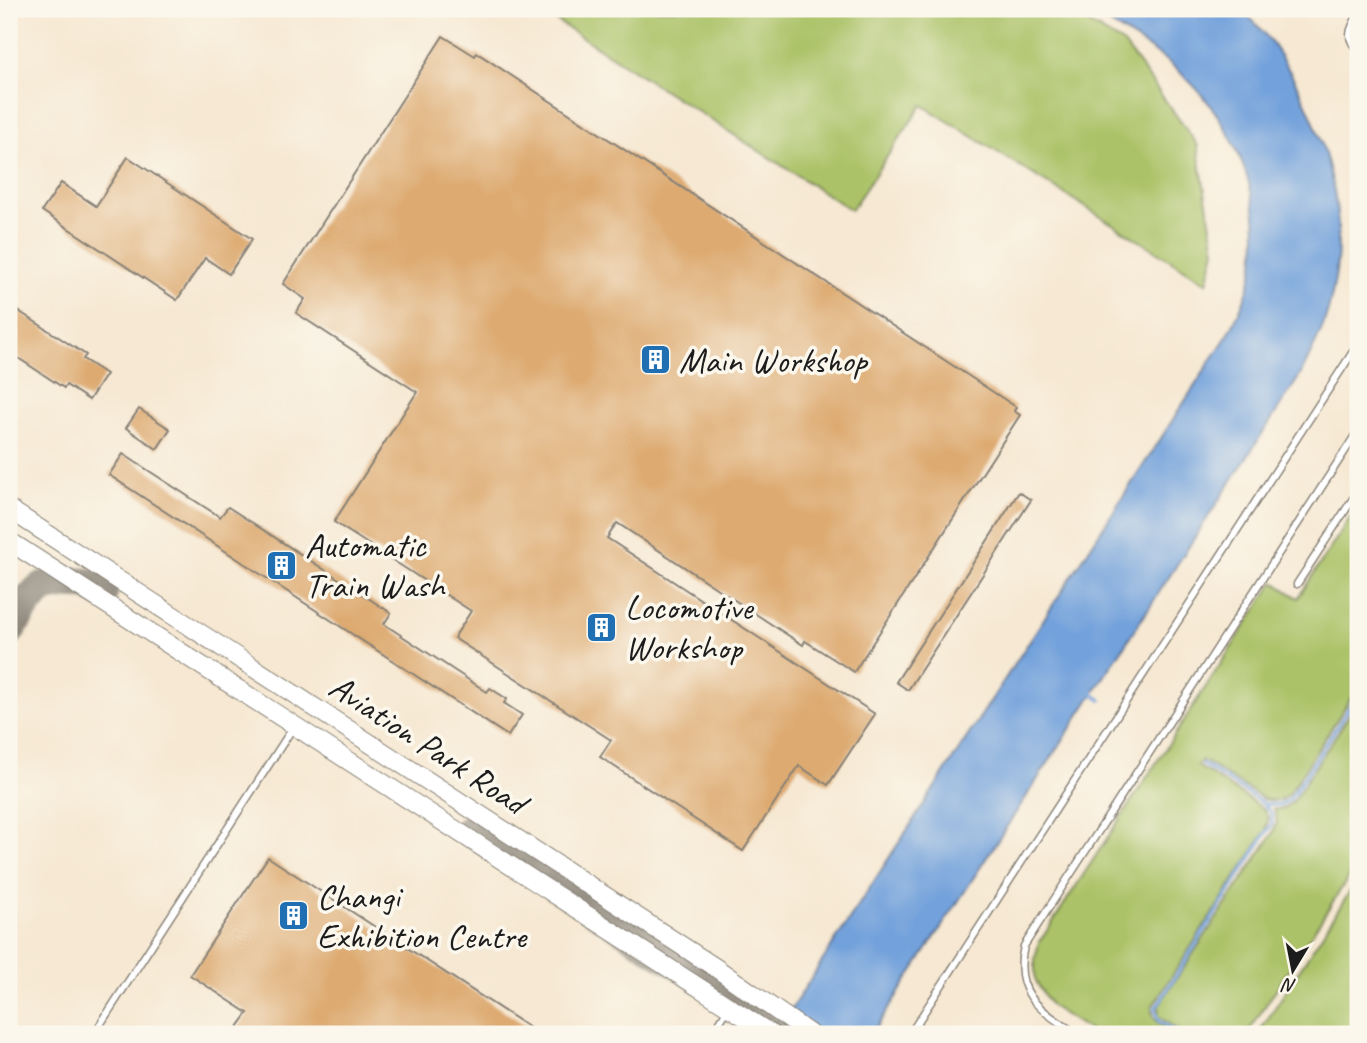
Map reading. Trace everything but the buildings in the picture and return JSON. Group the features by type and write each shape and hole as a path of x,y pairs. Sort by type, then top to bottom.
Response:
{"main road":[{"name":"Aviation Park Road","path":"9,509 716,968 810,1034"},
{"name":"Aviation Park Road","path":"9,541 767,1032"}],"lane":[{"path":"1358,15 1349,33 1358,50"},
{"path":"910,1034 1358,344"},
{"path":"1077,1034 1044,1013 1025,989 1020,961 1024,946 1358,431"},
{"path":"1297,584 1358,491"},
{"path":"94,1034 295,724"},
{"path":"712,1034 729,1007"}],"green space":[{"path":"538,9 1065,9 1124,44 1197,144 1215,250 1207,283 922,105 851,210"},
{"path":"1358,505 1358,687 1289,794 1283,799 1264,799 1202,760 1198,766 1264,809 1268,818 1266,831 1152,1007 1156,1020 1176,1034 1095,1034 1051,1006 1035,980 1035,958 1039,943 1274,582 1298,598"},
{"path":"1358,701 1358,863 1247,1034 1183,1034 1158,1016 1159,1005 1272,835 1277,822 1274,809 1282,809 1293,801"},
{"path":"1358,879 1358,1034 1258,1034"}],"water":[{"path":"1086,9 1239,9 1265,34 1299,89 1323,146 1331,176 1336,205 1337,265 1323,326 1301,374 872,1034 775,1034 1229,333 1248,290 1253,272 1256,234 1253,205 1247,177 1224,125 1188,80 1167,61"}],"waterway":[{"path":"1091,693 1101,700"},
{"path":"1265,804 1280,805 1290,799 1358,694"},
{"path":"1179,1034 1159,1021 1155,1009 1272,824 1271,813 1263,803 1202,764"}],"taxiway":[{"path":"9,630 28,601 44,587 64,583 88,584 102,592"},
{"path":"471,830 789,1034"}],"place":[{"name":"Main Workshop","path":"656,360"},
{"name":"Automatic Train Wash","path":"282,565"},
{"name":"Locomotive Workshop","path":"602,627"},
{"name":"Changi Exhibition Centre","path":"294,916"}]}
